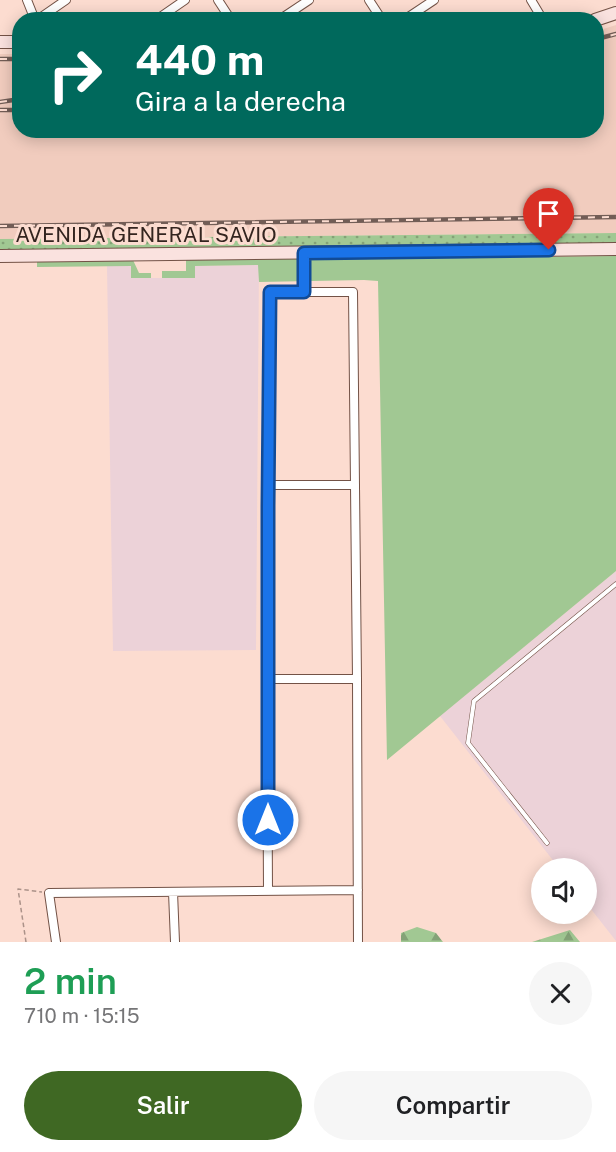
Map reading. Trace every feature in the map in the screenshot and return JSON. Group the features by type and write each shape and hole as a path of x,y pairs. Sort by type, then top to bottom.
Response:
{"main road":[{"name":"AVENIDA GENERAL SAVIO","path":"0,256 616,249"}],"street":[{"path":"48,12 66,0"},
{"path":"168,12 185,0"},
{"path":"291,12 309,0"},
{"path":"416,12 434,0"},
{"path":"268,891 270,292 353,292 358,942"},
{"path":"268,485 355,485"},
{"path":"267,679 357,679"},
{"path":"56,942 49,893 358,890"},
{"path":"173,892 175,942"}],"lane":[{"path":"304,253 304,292"},
{"path":"547,843 468,743 474,701 616,584"}],"path":[{"path":"26,942 18,889 49,893"}],"shaded area":[{"path":"616,25 616,233 0,239 0,54 12,54 12,138 604,138 604,29"},
{"path":"259,265 256,650 113,651 107,266 131,266 131,278 194,278 195,266"},
{"path":"616,571 616,941 597,917 597,858 551,858 440,716"}],"green space":[{"path":"616,233 616,244 0,251 0,239"},
{"path":"616,256 616,571 387,760 378,281 259,282 258,265 195,266 195,278 162,278 162,271 186,271 186,260"},
{"path":"133,260 139,273 151,273 151,278 131,278 131,266 37,267 37,261"},
{"path":"417,927 436,933 443,942 401,942 401,933"},
{"path":"570,930 580,942 532,942"}],"railway":[{"path":"604,37 616,34"},
{"path":"0,59 12,59"},
{"path":"0,102 12,100"},
{"path":"0,110 12,110"},
{"path":"0,226 616,217"}],"route":[{"path":"268,820 270,292 304,292 304,253 549,250"}]}
